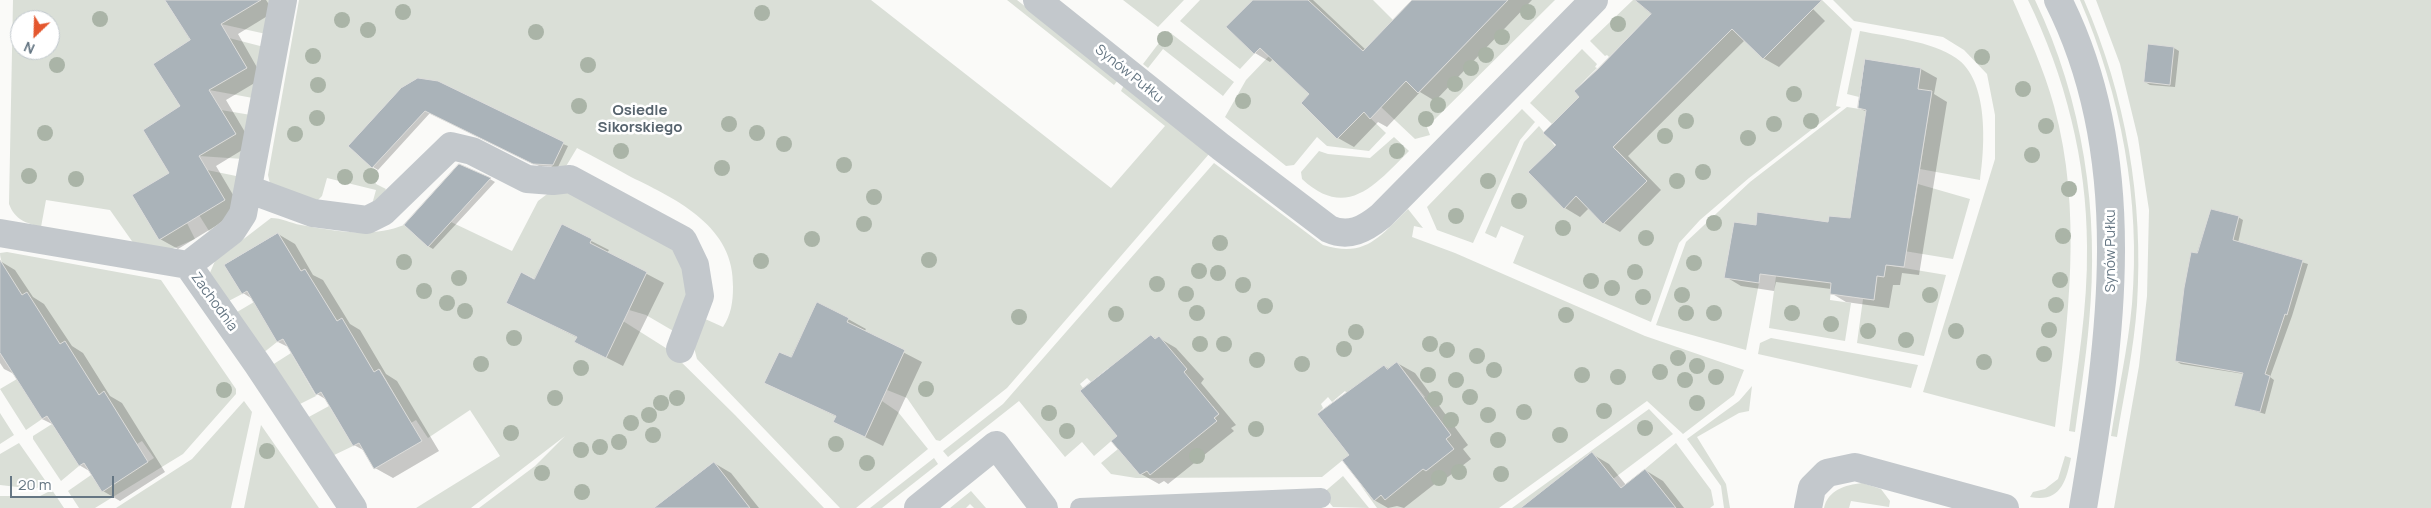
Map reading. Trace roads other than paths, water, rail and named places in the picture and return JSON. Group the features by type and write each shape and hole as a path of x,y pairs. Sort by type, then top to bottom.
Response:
{"street":[{"name":"Zachodnia","path":"283,0 243,214 232,231 188,265 258,364 353,508"},
{"name":"Synów Pułku","path":"1037,0 1221,147 1329,229 1343,234 1359,230 1381,216 1594,0"},
{"name":"Synów Pułku","path":"2058,0 2066,16 2094,96 2102,130 2110,201 2111,302 2094,444 2083,508"},
{"path":"248,189 313,213 367,220 383,212 451,146 472,151 527,179 553,181 570,179 683,240 695,265 700,296 680,349"},
{"path":"0,233 188,265"},
{"path":"918,508 996,445 1044,508"},
{"path":"1808,508 1812,488 1827,473 1855,467 2005,508"}],"lane":[{"path":"1080,508 1321,498"}],"district":[{"name":"Osiedle Sikorskiego","path":"640,120"}]}
